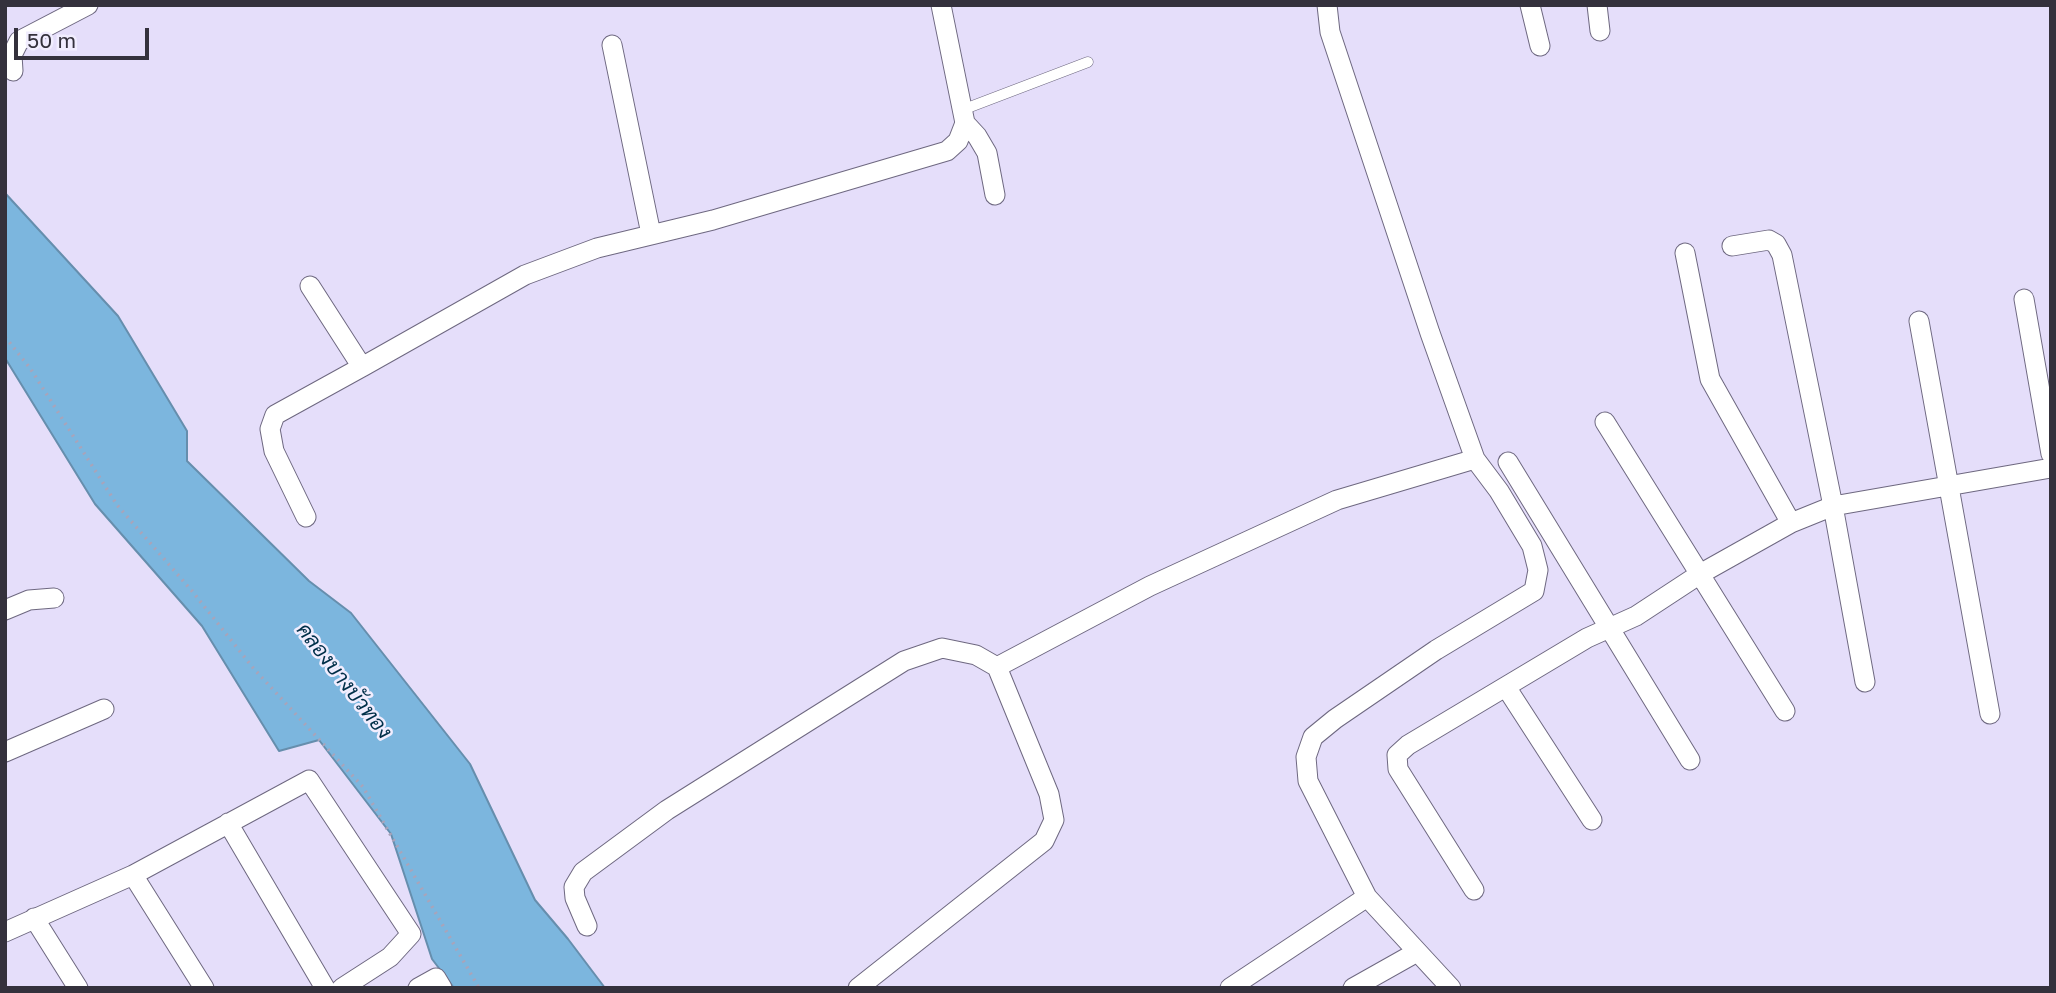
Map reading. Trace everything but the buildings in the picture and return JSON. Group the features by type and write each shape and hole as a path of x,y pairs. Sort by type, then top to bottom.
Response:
{"street":[{"path":"12,71 12,55 19,41 88,5"},
{"path":"941,5 964,116 987,153 995,195"},
{"path":"1327,5 1330,32 1475,459 1499,491 1532,546 1538,570 1534,591 1436,650 1335,719 1313,737 1306,757 1308,781 1367,897 1451,988"},
{"path":"1530,5 1540,46"},
{"path":"1597,5 1600,31"},
{"path":"611,45 651,234"},
{"path":"306,517 274,451 270,429 275,415 525,275 597,248 713,220 947,151 958,141 964,116"},
{"path":"1732,246 1769,240 1776,244 1782,255 1833,506 1865,682"},
{"path":"1685,253 1710,379 1791,523"},
{"path":"310,286 362,367"},
{"path":"2024,299 2051,454"},
{"path":"1919,320 1990,713"},
{"path":"1605,422 1785,711"},
{"path":"998,667 1150,586 1337,500 1475,459"},
{"path":"1508,462 1690,760"},
{"path":"1474,890 1398,769 1396,755 1408,745 1587,638 1636,616 1700,574 1791,523 1833,506 2051,468"},
{"path":"5,610 29,600 54,598"},
{"path":"587,926 575,898 574,887 583,872 667,810 904,661 942,648 976,655 998,667 1049,794 1054,820 1044,841 858,988"},
{"path":"1506,687 1592,820"},
{"path":"5,752 104,709"},
{"path":"5,932 133,875 309,780 411,934 390,957 342,988"},
{"path":"228,823 325,988"},
{"path":"133,875 204,988"},
{"path":"1230,988 1367,897"},
{"path":"34,918 78,988"},
{"path":"1353,988 1417,952"},
{"path":"418,988 436,978 442,988"}],"lane":[{"path":"964,116 1088,62"}],"path":[{"path":"5,337 30,368 117,505 192,591 254,669 363,788 479,988"}],"water":[{"name":"คลองบางบัวทอง","path":"5,193 118,316 187,431 187,461 309,581 351,613 470,764 535,900 605,988 454,988 432,959 391,834 319,740 279,751 202,626 95,504 5,358"}]}
